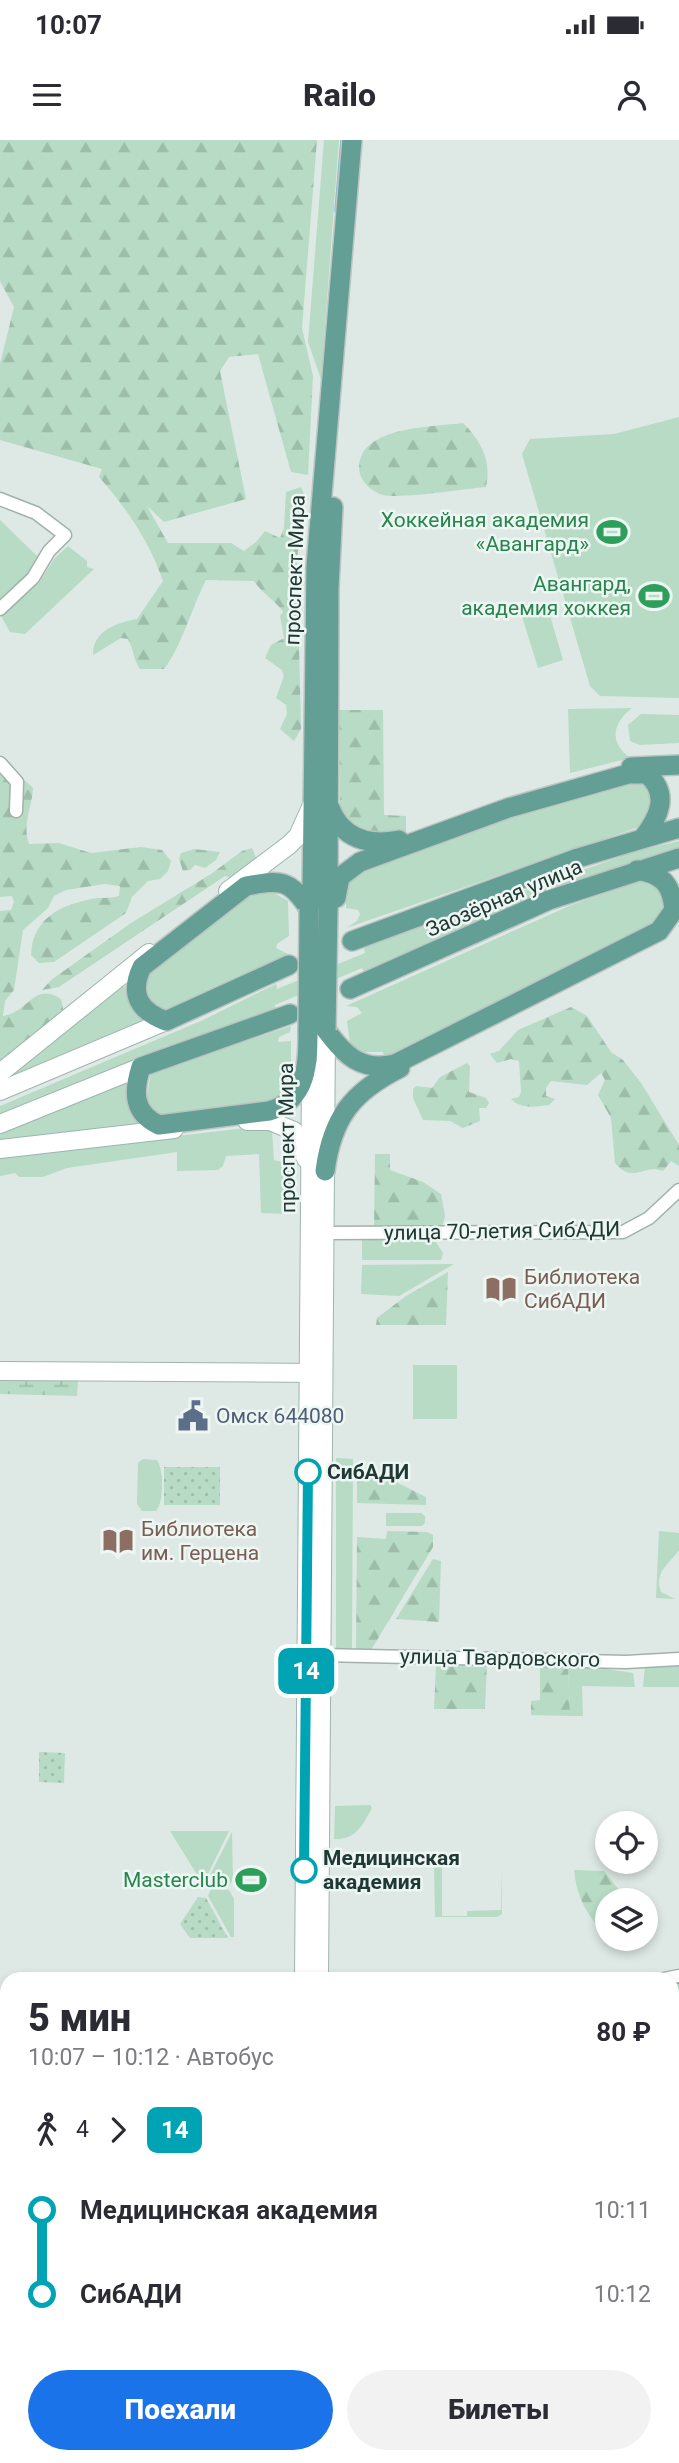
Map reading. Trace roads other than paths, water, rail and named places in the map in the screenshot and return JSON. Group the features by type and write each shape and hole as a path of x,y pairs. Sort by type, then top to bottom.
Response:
{"main road":[{"path":"344,297 352,140"},
{"path":"344,297 363,140"},
{"name":"проспект Мира","path":"304,1972 318,1233 320,805 316,566 344,297"},
{"path":"0,1073 289,845 320,805 336,823 355,838 371,842 390,841 624,768 679,765"},
{"path":"166,1021 146,1012 136,998 135,982 142,967 246,886 264,881 286,884 318,909 335,904 340,877 360,862 508,808 617,776 647,774 658,786 659,813 643,838"},
{"name":"Заозёрная улица","path":"352,941 643,838 679,828"},
{"name":"Заозёрная улица","path":"350,989 549,900 679,858"},
{"path":"317,1030 353,1060 372,1066 395,1063 659,931 674,910 671,892 662,878 653,872 637,870"},
{"path":"317,1172 339,1118 356,1098 385,1076 679,929"},
{"path":"0,1091 166,1021 289,965"},
{"path":"0,1124 141,1067 290,1014"},
{"name":"проспект Мира","path":"317,1030 308,1065 317,1172"},
{"path":"141,1067 134,1087 136,1103 146,1119 159,1125 277,1108 296,1094 308,1065"},
{"path":"0,1149 270,1121 294,1131 317,1172"},
{"path":"0,1371 316,1373"},
{"name":"проспект Мира","path":"316,1373 321,1655 319,1972"}],"street":[{"path":"0,499 36,513 65,536 49,551 33,579 0,609"},
{"path":"0,763 17,782 16,811"},
{"name":"улица 70-летия СибАДИ","path":"318,1233 623,1232 649,1218 679,1190"},
{"name":"улица Твардовского","path":"321,1655 626,1662 679,1658"}],"waterway":[{"path":"336,211 342,140"}],"place":[{"name":"Хоккейная академия «Авангард»","path":"612,532"},
{"name":"Авангард, академия хоккея","path":"654,596"},
{"name":"Библиотека СибАДИ","path":"501,1289"},
{"name":"Омск 644080","path":"193,1416"},
{"name":"СибАДИ","path":"308,1472"},
{"name":"Библиотека им. Герцена","path":"118,1541"},
{"name":"Медицинская академия","path":"304,1870"},
{"name":"Masterclub","path":"251,1880"}]}
